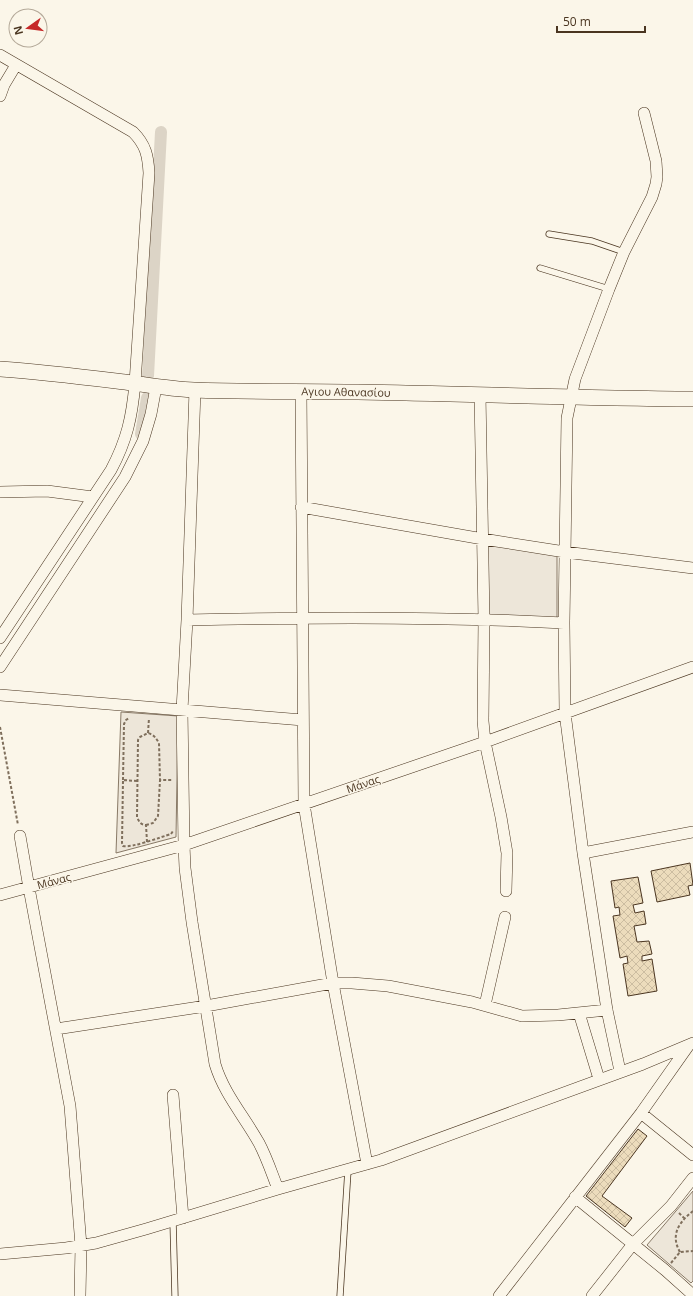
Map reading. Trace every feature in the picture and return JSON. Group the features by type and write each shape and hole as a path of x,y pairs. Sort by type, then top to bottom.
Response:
{"main road":[{"name":"Αγιου Αθανασίου","path":"0,369 195,390 480,394 570,398 693,399"}],"street":[{"path":"0,55 133,132 141,140 146,150 149,173 135,383 131,418 124,443 111,470 0,638"},
{"path":"0,96 4,85 16,65"},
{"path":"620,1071 607,1010 564,713 564,623 568,418 570,398 577,373 624,252 652,197 657,177 656,161 644,113"},
{"path":"0,667 125,477 143,441 151,414 156,387"},
{"path":"195,390 187,620 182,710 185,868 192,922 215,1064 219,1076 231,1100 265,1155 278,1189"},
{"path":"301,391 302,720 304,804 333,983 368,1164"},
{"path":"480,394 484,619 483,714 486,742 507,854 506,891"},
{"path":"0,492 47,491 93,497"},
{"path":"301,507 565,552 693,568"},
{"path":"187,620 302,617 484,619 564,623"},
{"name":"Μάνας","path":"0,895 184,845 486,742 693,666"},
{"path":"0,695 150,713 182,710 302,720"},
{"path":"584,853 693,832"},
{"path":"20,836 70,1106 81,1246 80,1296"},
{"path":"485,1005 505,917"},
{"path":"56,1029 206,1006 333,983 388,986 485,1005 522,1016 607,1010"},
{"path":"579,1013 599,1079"},
{"path":"0,1254 81,1246 117,1238 278,1189 368,1164 402,1153 620,1071 643,1064 691,1044"},
{"path":"499,1296 640,1113 691,1044"},
{"path":"173,1095 178,1220"},
{"path":"640,1113 693,1155"},
{"path":"592,1296 633,1244 671,1206 693,1178"},
{"path":"576,1197 693,1295"}],"lane":[{"path":"549,234 592,241 624,252"},
{"path":"540,268 609,289"},
{"path":"340,1296 348,1170"},
{"path":"175,1296 178,1220"}],"path":[{"path":"142,718 150,713"},
{"path":"150,713 156,719"},
{"path":"148,733 150,713"},
{"path":"136,718 129,718 124,724 123,846 171,834 173,831 173,826"},
{"path":"0,727 20,836"},
{"path":"148,733 153,735 160,743 158,816 153,823 142,825 136,817 138,740 140,737 148,733"},
{"path":"123,780 137,781"},
{"path":"160,780 183,780"},
{"path":"146,825 147,855"},
{"path":"693,1211 675,1235 676,1244 680,1252 693,1251"}],"shaded area":[{"path":"487,544 557,555 557,620 489,619"},
{"path":"121,712 178,716 176,837 116,853"},
{"path":"693,1191 693,1281 691,1283 647,1245"}],"building":[{"path":"690,863 693,885 688,886 690,895 657,902 651,871"},
{"path":"638,877 643,903 633,905 635,913 644,911 646,924 634,926 637,942 649,941 652,954 642,956 642,961 652,959 657,991 628,996 623,964 628,963 627,956 620,958 613,916 620,915 619,907 615,908 611,881"},
{"path":"638,1129 647,1136 602,1196 632,1218 625,1227 586,1196"}],"waterway":[{"path":"148,376 161,132"},
{"path":"141,434 147,398"}]}
